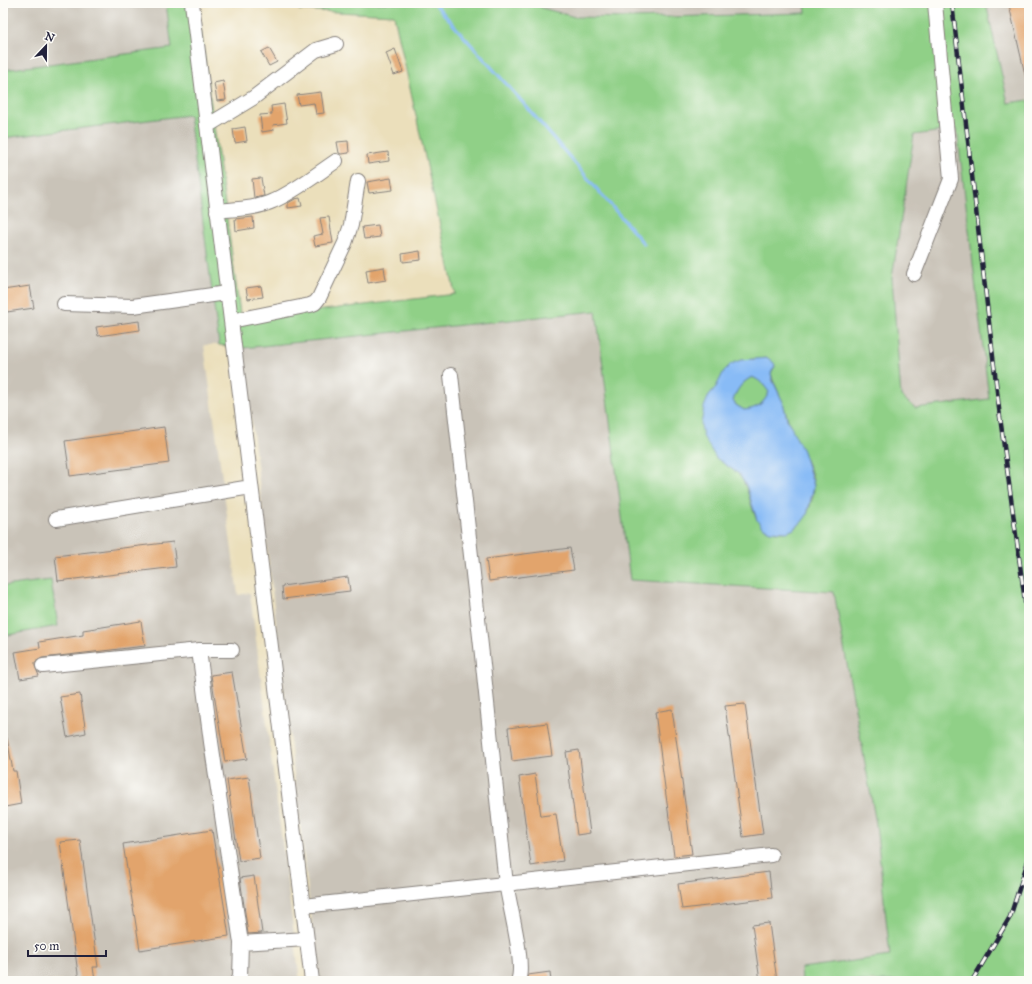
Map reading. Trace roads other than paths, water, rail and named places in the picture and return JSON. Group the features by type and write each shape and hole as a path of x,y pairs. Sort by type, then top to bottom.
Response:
{"street":[{"path":"192,3 312,981"},
{"path":"914,274 951,179 935,3"},
{"path":"207,126 253,98 316,50 336,44"},
{"path":"217,211 259,206 272,202 336,161"},
{"path":"231,321 315,303 319,298 351,225 358,181"},
{"path":"64,304 133,306 227,293"},
{"path":"451,375 479,621 506,884 520,963 520,976 518,981"},
{"path":"56,519 251,487"},
{"path":"199,650 241,944 240,977 238,981"},
{"path":"43,666 199,650 232,650"},
{"path":"303,906 771,855"},
{"path":"241,944 307,939"}],"water":[{"path":"768,358 774,363 775,366 771,373 772,379 783,402 787,419 803,451 814,486 807,515 794,529 787,532 770,531 762,527 757,520 746,485 739,474 716,458 703,436 701,425 704,407 709,395 716,387 724,371 731,364 741,360","holes":["752,377 762,383 769,392 762,403 744,410 736,405 733,401 734,397 742,384"]}],"waterway":[{"path":"434,3 525,105 644,244"}],"railway":[{"path":"952,3 1000,417 1029,631"},
{"path":"972,981 1010,917 1029,858"}]}
